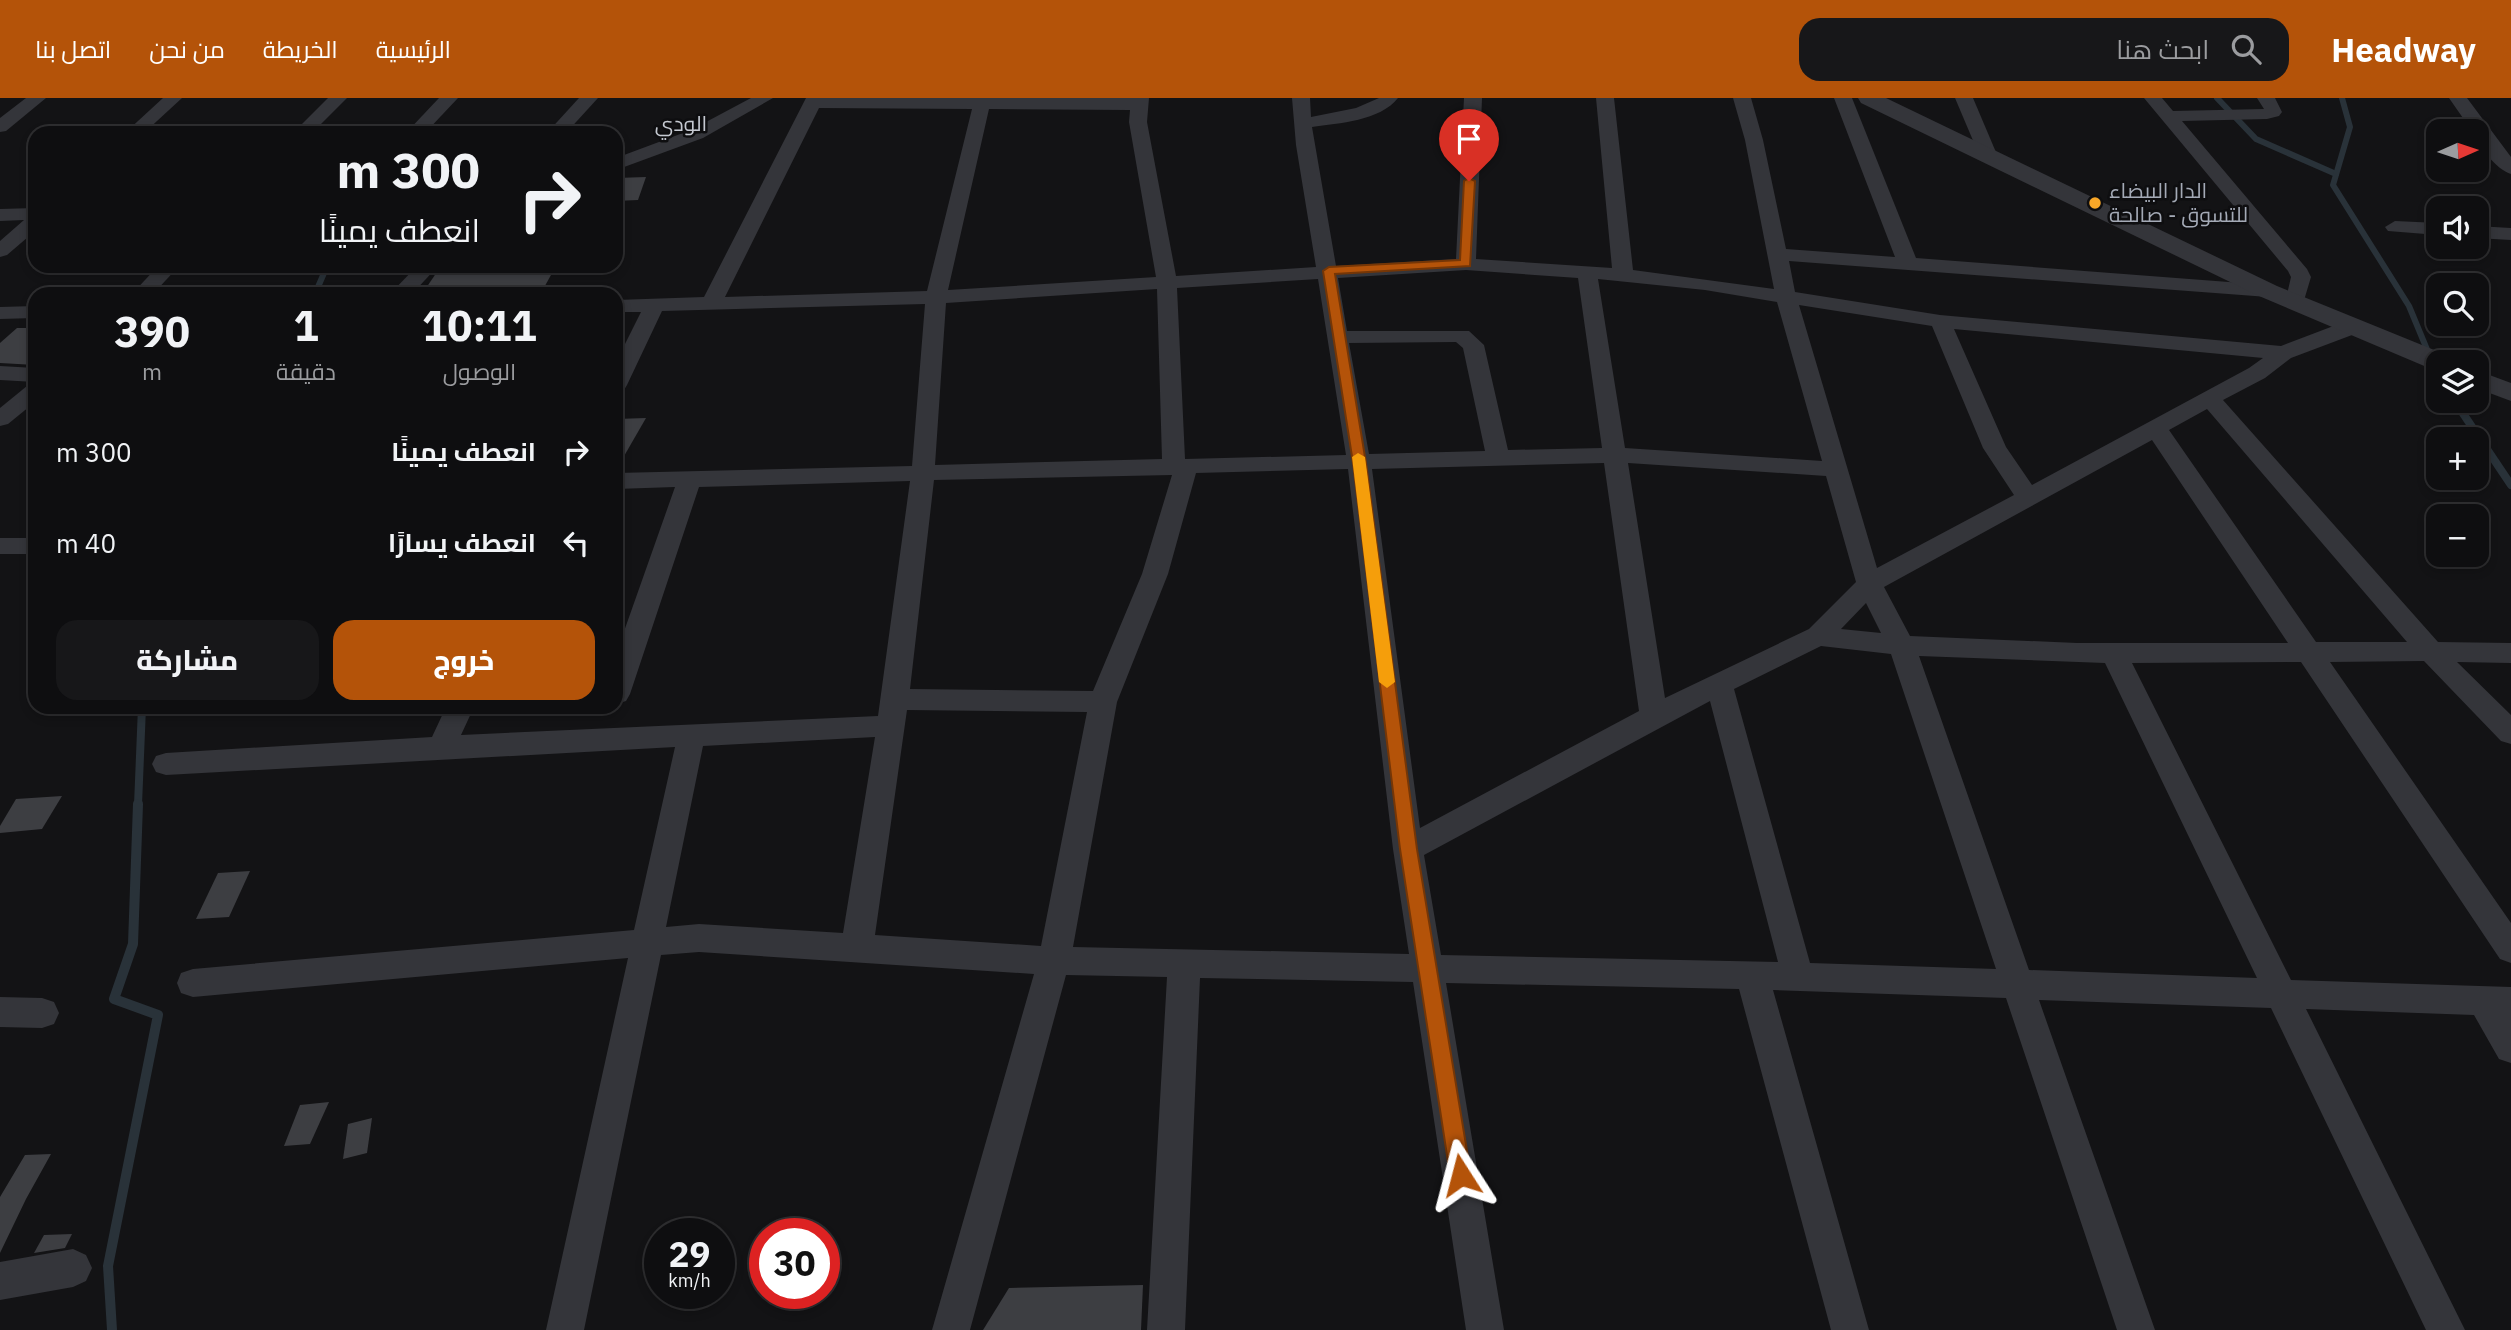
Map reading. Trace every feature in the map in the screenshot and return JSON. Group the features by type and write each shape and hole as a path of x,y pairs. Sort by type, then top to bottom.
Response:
{"street":[{"path":"0,127 37,98"},
{"path":"142,126 173,98"},
{"path":"309,126 338,98"},
{"path":"422,126 449,98"},
{"path":"563,126 589,98"},
{"path":"623,161 697,134 764,98"},
{"path":"1301,98 1305,145 1329,271 1359,463 1408,849 1485,1330"},
{"path":"1305,123 1368,110 1380,106 1389,98"},
{"path":"1466,264 1473,98"},
{"path":"1605,98 1623,275"},
{"path":"1742,98 1786,296 1869,584 1902,647 2136,1330"},
{"path":"1843,98 1908,264"},
{"path":"1869,98 2268,291 2426,357"},
{"path":"1964,98 1989,157"},
{"path":"2153,98 2297,270 2301,276 2295,303"},
{"path":"2168,116 2267,114 2273,112 2273,108 2266,98"},
{"path":"2458,98 2494,150 2511,167"},
{"path":"712,302 814,100 1140,102 1138,122 1167,282 1180,467 1155,574 1103,702 1054,961 951,1330"},
{"path":"857,949 893,712 923,471 936,297 982,101"},
{"path":"0,215 28,214"},
{"path":"0,251 28,227"},
{"path":"2395,227 2426,228"},
{"path":"2489,233 2511,234"},
{"path":"1778,254 2268,291"},
{"path":"623,306 936,297 1466,264 1623,275 1786,296 1940,321 2283,353"},
{"path":"1587,272 1654,716"},
{"path":"149,287 162,273"},
{"path":"407,287 421,273"},
{"path":"623,370 653,306"},
{"path":"0,313 28,312"},
{"path":"1940,321 1994,448 2029,498"},
{"path":"1408,849 1654,716 1818,636 1869,584 2257,373 2283,353 2352,327"},
{"path":"1339,337 1461,336 1468,339 1473,345 1497,459"},
{"path":"0,373 28,375"},
{"path":"2489,383 2511,393"},
{"path":"0,419 28,397"},
{"path":"2210,399 2430,651 2511,733"},
{"path":"2156,428 2511,949"},
{"path":"623,481 1616,455 1836,469"},
{"path":"623,674 690,480"},
{"path":"0,546 28,546"},
{"path":"1818,636 1902,647 2114,654 2430,651 2511,653"},
{"path":"2114,654 2446,1330"},
{"path":"1719,683 1798,977"},
{"path":"166,764 441,747 691,737 893,712 1103,702"},
{"path":"441,747 457,714"},
{"path":"600,741 609,714"},
{"path":"565,1330 691,737"},
{"path":"193,983 699,937 1054,961 1752,975 2497,1002 2511,1048"},
{"path":"1166,1330 1184,964"},
{"path":"1752,975 1850,1330"},
{"path":"0,1012 42,1013"},
{"path":"0,1281 73,1268"}],"building":[{"path":"646,177 638,200 623,201 623,178"},
{"path":"436,273 552,273 544,287 427,287"},
{"path":"17,328 28,328 28,365 0,363 0,343"},
{"path":"646,418 623,458 623,419"},
{"path":"62,796 42,829 0,833 0,826 16,799"},
{"path":"250,871 229,917 196,919 218,873"},
{"path":"329,1102 310,1144 284,1146 300,1105"},
{"path":"372,1118 367,1153 343,1159 348,1124"},
{"path":"51,1154 0,1253 0,1197 25,1155"},
{"path":"72,1234 65,1248 34,1253 44,1235"},
{"path":"1143,1285 1141,1330 983,1330 1009,1288"}],"waterway":[{"path":"2217,98 2256,139 2336,174"},
{"path":"2342,98 2350,127 2333,185 2409,306 2427,350"},
{"path":"318,287 324,273"},
{"path":"2463,413 2511,485"},
{"path":"138,805 142,714"},
{"path":"112,1330 108,1266 158,1015 114,999 133,944 138,804"}],"slow traffic":[{"path":"1358,457 1387,682"}],"place":[{"name":"الدار البيضاء للتسوق - صالحة","path":"2095,203"}],"district":[{"name":"الودي","path":"681,124"}],"route":[{"path":"1461,1175 1408,849 1359,463 1329,271 1466,264 1469,181"}]}
